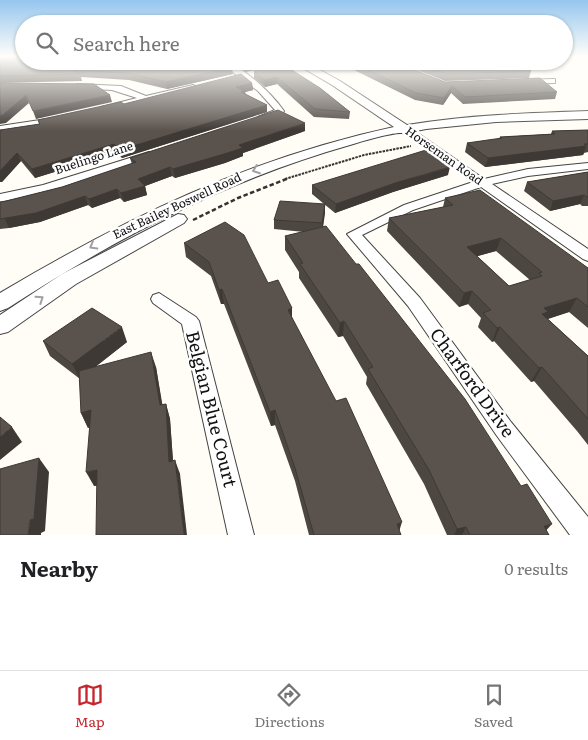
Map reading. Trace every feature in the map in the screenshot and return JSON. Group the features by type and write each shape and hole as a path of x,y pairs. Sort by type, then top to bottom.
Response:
{"street":[{"path":"249,81 274,102 280,111 250,122"},
{"name":"Horseman Road","path":"332,81 410,137 484,184 588,256"},
{"path":"513,82 552,81"},
{"path":"97,111 199,85"},
{"path":"64,86 118,87 135,92 145,98"},
{"name":"East Bailey Boswell Road","path":"0,303 106,239 202,192 262,168 328,146 548,122 581,116"},
{"path":"0,130 68,118"},
{"name":"East Bailey Boswell Road","path":"0,326 69,279 159,228 219,199 278,175 340,155 410,137"},
{"name":"Buelingo Lane","path":"0,198 46,188 158,152"},
{"path":"484,184 538,171 588,166"},
{"name":"Charford Drive","path":"484,184 437,197 386,216 354,234 414,302 504,429 586,535"},
{"name":"Belgian Blue Court","path":"159,299 190,321 241,535"}],"path":[{"path":"191,222 249,194 327,165 387,149 410,137"}],"building":[{"path":"214,81 250,81 252,83 236,87 245,91 241,92 267,105 120,150 114,144 32,169 17,153 0,171 0,130 40,124 38,120 121,102 124,104"},
{"path":"282,81 309,81 350,112 315,109"},
{"path":"391,81 544,81 557,92 465,97 452,86 444,98 416,93"},
{"path":"0,83 94,84 110,95 33,111 26,95 0,116"},
{"path":"278,110 305,123 239,145 243,148 173,169 170,167 138,179 145,186 121,193 117,189 89,199 85,196 36,213 0,219 0,202 62,187 136,162 130,158"},
{"path":"588,130 588,144 584,144 586,146 488,158 467,143 502,138 500,137 555,134 552,131"},
{"path":"426,150 450,167 395,183 336,204 312,185"},
{"path":"588,172 588,197 584,195 553,201 527,182"},
{"path":"480,190 588,268 588,307 577,298 544,308 548,312 542,314 588,356 588,419 542,367 539,368 500,327 497,328 483,313 491,310 472,291 464,293 389,218 453,205 445,198","holes":["501,238 542,272 539,273 542,276 509,286 467,247"]},
{"path":"280,201 325,204 322,223 274,220"},
{"path":"225,222 244,235 268,283 278,280 292,308 288,310 336,401 346,398 402,522 397,524 401,535 314,535 295,468 275,410 270,412 222,289 219,290 209,262 184,243"},
{"path":"326,226 356,264 359,264 465,399 521,486 527,484 552,524 544,526 549,535 470,535 466,527 457,529 429,470 368,369 373,367 344,321 340,323 300,264 303,263 285,236"},
{"path":"92,308 122,327 72,364 43,341"},
{"path":"151,352 160,405 166,404 169,462 175,460 184,535 96,535 97,470 86,472 91,410 81,413 79,371"},
{"path":"0,417 12,427 0,437"},
{"path":"39,458 34,519 30,520 28,535 0,535 0,469"}]}
